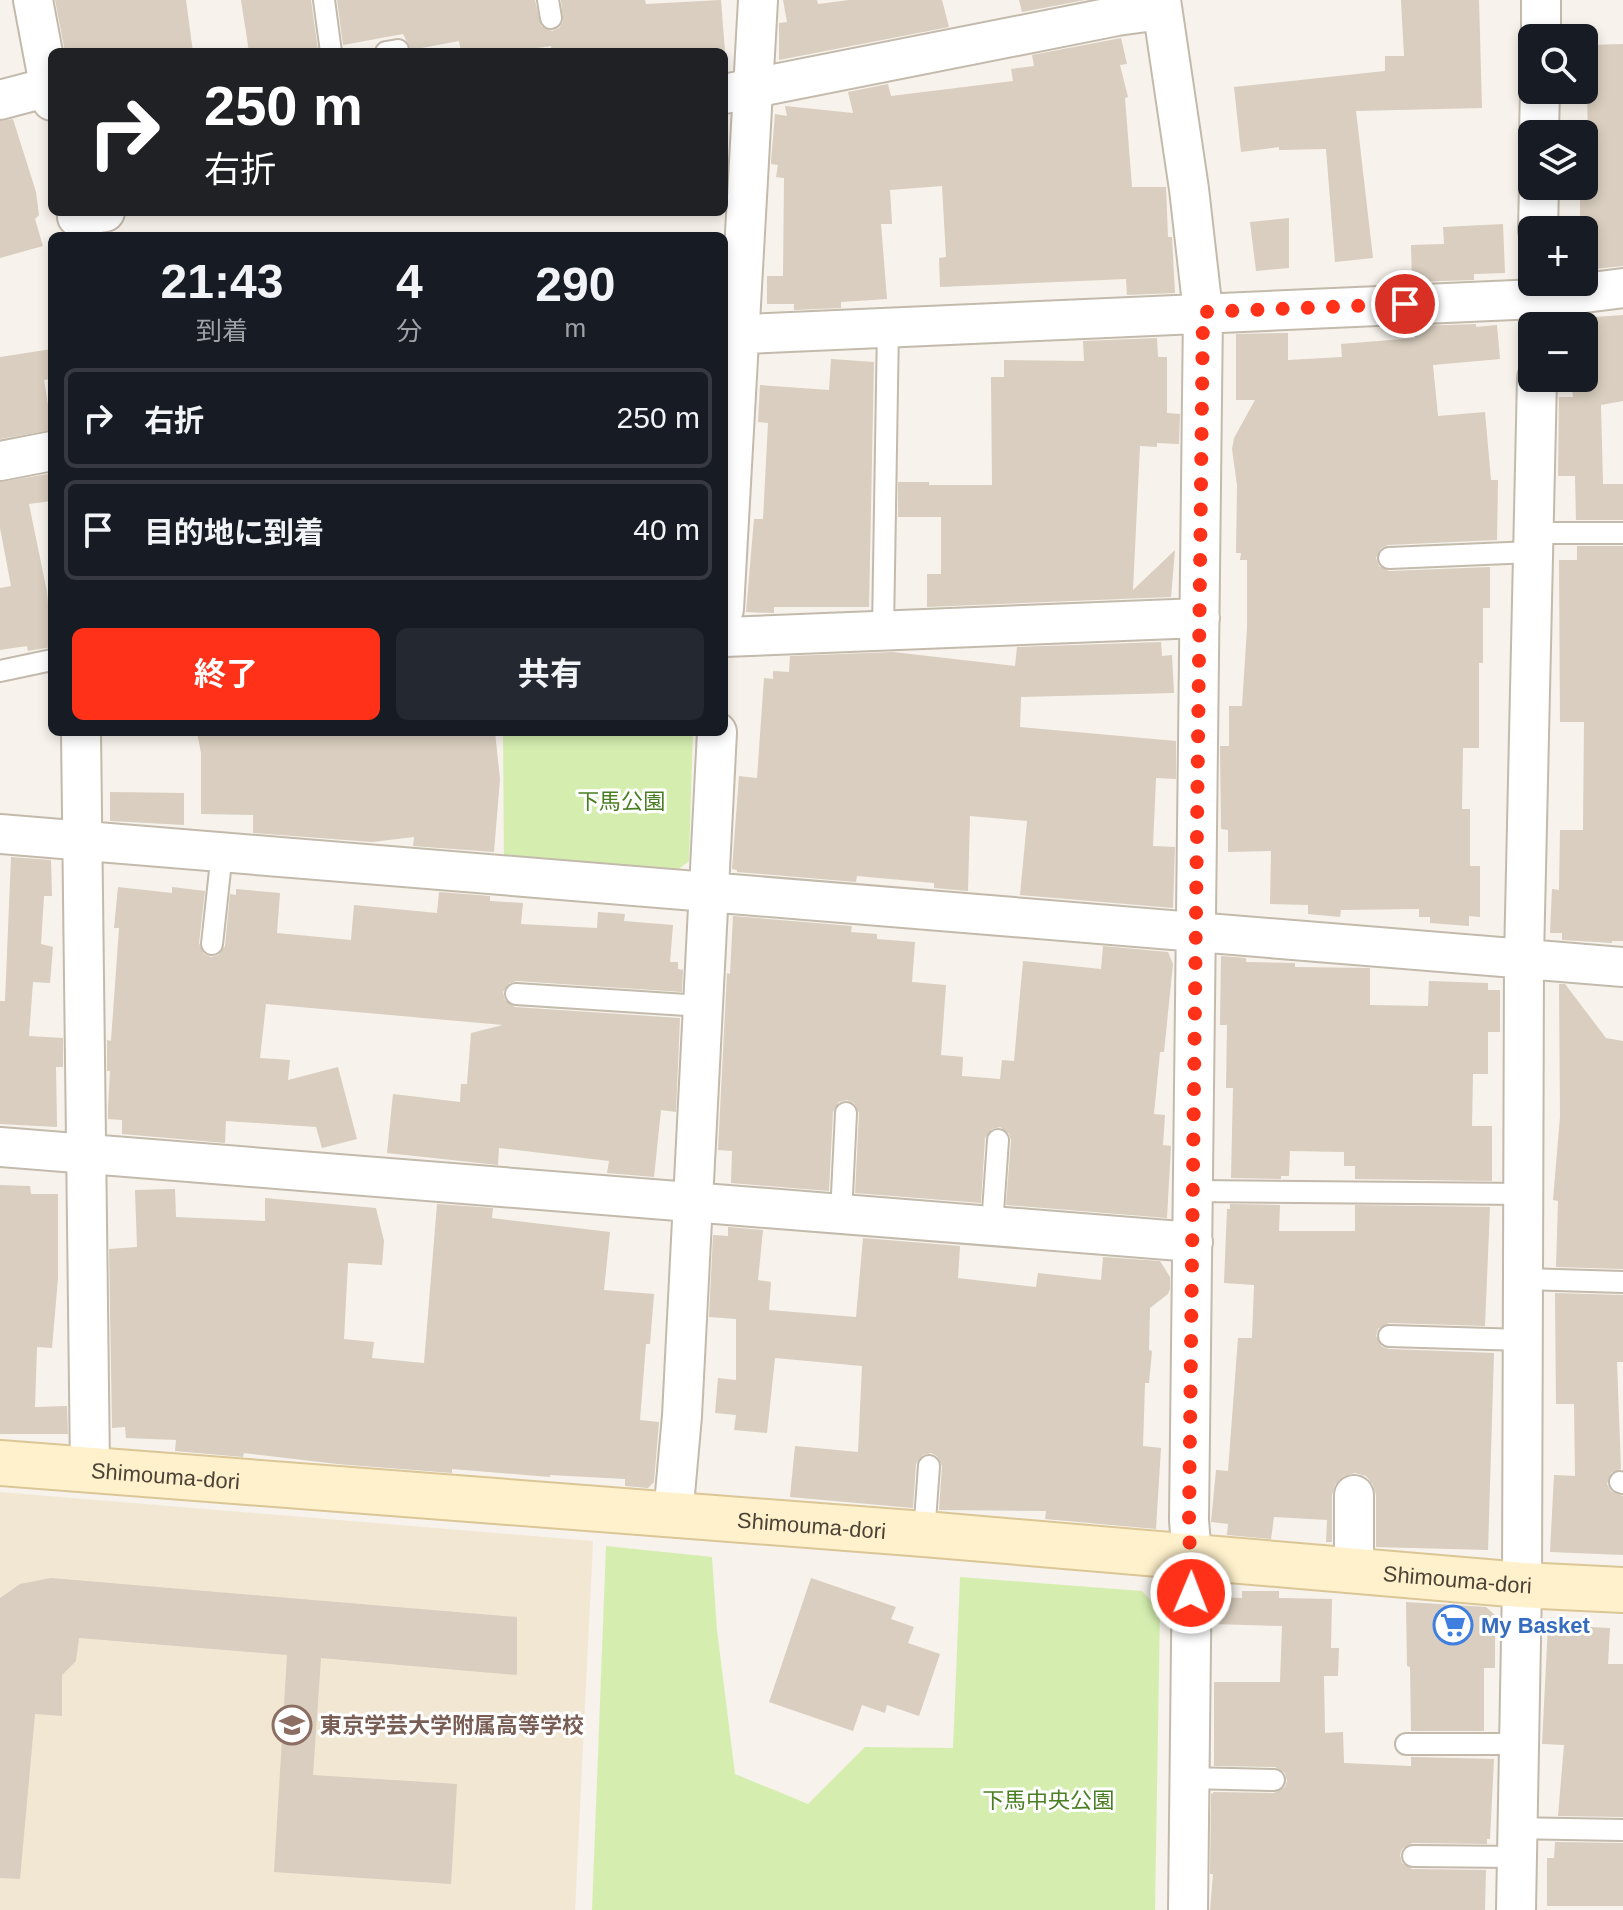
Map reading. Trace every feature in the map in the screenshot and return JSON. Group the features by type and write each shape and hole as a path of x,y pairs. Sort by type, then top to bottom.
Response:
{"street":[{"path":"33,0 48,83"},
{"path":"728,472 732,334 744,262 738,91 758,0"},
{"path":"1541,0 1541,24"},
{"path":"738,91 1161,5 1189,189 1203,312 1189,1520 1192,1558 1188,1910"},
{"path":"0,100 48,94"},
{"path":"732,334 1203,312 1537,302 1623,288"},
{"path":"1516,1910 1522,1585 1524,959 1537,392"},
{"path":"0,461 48,452"},
{"path":"728,637 1200,618"},
{"path":"81,736 90,1469"},
{"path":"673,1516 682,1416 717,736"},
{"path":"0,834 1623,967"},
{"path":"0,1147 1193,1242"},
{"name":"Shimouma-dori","path":"0,1463 924,1534 1522,1585 1623,1590"},
{"path":"1354,1495 1354,1569"}],"lane":[{"path":"324,0 330,48"},
{"path":"883,630 888,326"},
{"path":"1389,558 1623,533"},
{"path":"0,671 48,661"},
{"path":"212,944 222,852"},
{"path":"516,994 702,1006"},
{"path":"841,1215 846,1113"},
{"path":"992,1226 998,1140"},
{"path":"1194,1191 1525,1194"},
{"path":"1523,1279 1623,1282"},
{"path":"1389,1336 1523,1340"},
{"path":"924,1534 929,1466"},
{"path":"1406,1744 1519,1744"},
{"path":"1189,1778 1274,1780"},
{"path":"1413,1856 1623,1830"}],"shaded area":[{"name":"東京学芸大学附属高等学校","path":"0,1492 593,1541 575,1910 0,1910"}],"green space":[{"name":"下馬公園","path":"503,736 693,736 689,861 676,871 504,865"},
{"name":"下馬中央公園","path":"606,1546 712,1557 717,1630 735,1774 808,1804 865,1747 953,1748 960,1577 1142,1591 1160,1610 1155,1910 592,1910"}],"building":[{"path":"55,0 186,0 192,48 64,48"},
{"path":"241,0 311,0 318,48 248,48"},
{"path":"337,0 535,0 541,26 552,31 563,22 561,0 645,0 646,4 721,0 725,48 460,48 459,41 410,48 403,34 343,45"},
{"path":"783,0 817,0 818,4 849,0 942,0 949,27 779,60 779,23 787,22"},
{"path":"1019,0 1085,0 1022,12"},
{"path":"1401,0 1479,0 1482,108 1356,111 1373,258 1335,262 1326,149 1279,150 1279,147 1241,152 1234,87 1385,71 1385,56 1404,56"},
{"path":"1121,38 1127,64 1120,65 1128,97 1125,98 1132,187 1166,187 1175,293 1127,295 1126,279 940,287 939,258 946,257 942,186 890,190 892,224 881,224 887,299 841,302 841,308 794,310 794,304 767,304 767,276 783,276 784,178 776,177 778,165 771,164 771,161 775,114 787,116 785,106 853,113 848,92 888,84 891,96 1013,81 1011,69 1034,66 1032,55"},
{"path":"1623,44 1623,266 1598,269 1598,216 1580,216 1580,200 1598,200 1598,120 1588,120 1587,104 1598,104 1598,45"},
{"path":"13,119 36,192 39,215 35,219 43,246 0,258 0,121"},
{"path":"1289,218 1289,268 1256,271 1250,222"},
{"path":"1503,224 1505,273 1474,274 1474,280 1412,282 1411,245 1444,244 1443,227"},
{"path":"1623,315 1623,401 1601,405 1603,484 1623,484 1623,520 1576,520 1575,476 1558,476 1559,397 1573,397 1572,392 1598,392 1598,317"},
{"path":"1476,324 1476,327 1497,325 1500,359 1433,365 1438,416 1485,412 1491,480 1498,480 1497,540 1388,545 1381,548 1376,558 1379,566 1389,571 1490,567 1490,608 1483,608 1483,663 1479,663 1479,748 1463,748 1462,809 1470,809 1470,866 1480,866 1480,917 1469,916 1469,926 1430,923 1430,917 1419,917 1419,909 1341,910 1340,917 1308,914 1308,905 1270,904 1271,851 1228,852 1228,830 1221,829 1220,746 1229,746 1229,706 1242,706 1247,628 1247,560 1240,560 1241,553 1236,553 1237,485 1232,449 1234,438 1255,400 1236,400 1236,334 1288,333 1288,360 1342,357 1341,344 1415,338 1415,326"},
{"path":"1157,338 1158,357 1167,357 1167,413 1180,414 1179,444 1140,446 1133,590 1175,550 1171,597 927,607 927,574 941,574 941,517 898,517 898,482 992,485 991,377 1004,377 1004,360 1084,361 1083,341"},
{"path":"48,350 48,380 44,380 48,431 0,439 0,357"},
{"path":"831,359 874,362 869,607 774,607 774,613 746,612 754,519 763,519 768,423 758,422 760,385 829,390"},
{"path":"48,474 48,502 29,504 47,592 48,648 28,651 27,646 0,650 0,588 11,586 0,528 0,482"},
{"path":"1577,546 1623,546 1623,941 1612,943 1562,940 1562,933 1550,933 1552,889 1559,890 1560,830 1583,830 1584,722 1560,722 1559,560 1577,560"},
{"path":"1161,642 1162,656 1172,655 1174,693 1021,697 1020,727 1176,741 1176,779 1156,778 1153,846 1175,847 1173,908 1020,895 1027,821 970,816 968,891 934,888 934,883 857,876 856,882 737,872 732,869 739,776 757,778 764,678 773,679 773,671 789,672 790,656 893,652 1015,666 1017,647"},
{"path":"198,736 495,736 500,779 494,852 413,846 414,837 372,842 253,833 253,815 201,814 201,753"},
{"path":"110,792 184,793 184,825 110,821"},
{"path":"11,857 51,860 52,896 44,896 41,944 53,947 50,983 33,982 29,1036 63,1038 63,1067 56,1067 57,1127 0,1124 0,1001 5,1001"},
{"path":"118,887 172,893 172,887 205,891 199,943 204,954 211,957 218,955 225,946 230,894 236,895 236,889 280,893 277,933 351,940 354,905 437,913 439,892 490,896 490,901 523,903 521,924 597,928 598,912 625,914 624,921 673,925 670,962 678,962 678,969 683,970 682,992 517,981 510,983 503,992 505,1000 515,1007 680,1018 676,1112 661,1110 654,1177 607,1173 609,1161 499,1148 498,1165 387,1153 393,1094 460,1102 461,1084 467,1084 471,1033 503,1025 266,1004 260,1058 290,1060 288,1080 338,1067 357,1139 322,1148 316,1127 226,1121 225,1143 122,1134 122,1120 108,1119 110,1071 107,1071 107,1040 111,1041 119,928 114,928"},
{"path":"733,916 852,926 851,932 877,934 877,939 915,942 912,982 946,985 941,1055 963,1057 962,1076 1000,1079 1002,1060 1014,1061 1023,961 1101,969 1103,946 1168,952 1173,964 1154,1114 1165,1115 1163,1145 1171,1146 1167,1218 1006,1205 1011,1140 1000,1127 992,1129 985,1138 981,1203 855,1193 859,1113 854,1103 847,1100 839,1102 833,1112 829,1191 731,1183 732,1151 718,1150"},
{"path":"1221,956 1246,958 1246,962 1295,963 1295,967 1370,968 1370,1005 1428,1006 1429,981 1488,983 1488,990 1500,990 1500,1032 1488,1032 1488,1074 1473,1074 1472,1126 1492,1126 1492,1181 1355,1179 1355,1166 1344,1166 1344,1152 1290,1151 1289,1176 1281,1176 1281,1179 1231,1178 1233,1088 1226,1088 1227,1025 1220,1025"},
{"path":"1559,984 1565,984 1606,1038 1623,1041 1623,1269 1556,1267 1558,1201 1553,1200 1560,1117"},
{"path":"0,1185 30,1186 31,1194 58,1194 58,1278 52,1348 37,1347 35,1407 67,1406 68,1434 0,1434"},
{"path":"175,1189 176,1217 265,1221 265,1198 376,1208 384,1241 382,1265 348,1263 344,1339 374,1342 372,1358 424,1363 437,1204 493,1208 492,1218 610,1232 604,1290 654,1294 650,1344 646,1344 640,1420 659,1422 654,1482 648,1488 625,1486 625,1479 452,1469 452,1473 244,1453 243,1457 175,1451 176,1440 126,1438 125,1427 112,1428 109,1249 137,1247 135,1190"},
{"path":"1230,1204 1280,1205 1279,1231 1355,1231 1355,1205 1490,1207 1485,1326 1389,1323 1378,1329 1376,1336 1382,1347 1389,1349 1494,1353 1488,1550 1376,1547 1376,1495 1366,1476 1355,1473 1344,1476 1335,1485 1332,1495 1332,1542 1326,1542 1327,1520 1274,1517 1271,1539 1227,1535 1228,1524 1211,1522 1216,1470 1228,1471 1238,1338 1252,1338 1254,1285 1224,1283 1227,1209 1230,1209"},
{"path":"728,1227 763,1230 758,1280 771,1282 769,1310 856,1317 863,1238 960,1246 958,1278 1036,1287 1038,1273 1101,1280 1103,1257 1160,1261 1170,1277 1170,1289 1150,1308 1149,1350 1152,1351 1149,1383 1145,1383 1143,1446 1161,1448 1156,1529 1045,1519 1046,1511 939,1510 942,1466 937,1456 931,1453 923,1455 916,1464 913,1508 790,1497 795,1446 858,1452 862,1366 775,1358 767,1433 734,1430 736,1415 715,1413 718,1378 736,1380 736,1319 709,1317 713,1235 728,1236"},
{"path":"1555,1293 1623,1295 1623,1362 1617,1362 1621,1469 1611,1473 1607,1484 1611,1491 1623,1496 1623,1555 1550,1552 1554,1475 1575,1476 1574,1404 1556,1404"},
{"path":"51,1578 517,1617 517,1675 321,1658 313,1775 457,1784 451,1884 274,1872 287,1655 79,1638 76,1661 62,1675 62,1716 35,1714 20,1879 0,1878 0,1598 20,1584"},
{"path":"811,1578 896,1607 891,1619 914,1627 908,1643 940,1654 919,1716 887,1705 885,1713 862,1705 853,1731 769,1702"},
{"path":"1242,1591 1279,1591 1279,1598 1332,1599 1331,1648 1339,1648 1338,1676 1324,1676 1325,1733 1343,1732 1344,1763 1411,1766 1411,1757 1494,1759 1490,1839 1487,1839 1487,1844 1412,1843 1402,1849 1400,1855 1402,1863 1412,1869 1486,1870 1485,1910 1210,1910 1213,1874 1210,1874 1211,1794 1274,1793 1285,1787 1287,1781 1285,1773 1275,1767 1214,1766 1214,1682 1280,1682 1282,1626 1213,1624 1214,1597 1242,1598"},
{"path":"1406,1602 1486,1607 1495,1615 1495,1668 1484,1668 1484,1731 1411,1731"},
{"path":"1548,1625 1610,1628 1608,1664 1623,1664 1623,1817 1558,1816 1564,1745 1542,1744"},
{"path":"1555,1842 1623,1843 1623,1906 1547,1906 1547,1858 1554,1858"}],"place":[{"name":"My Basket","path":"1453,1625"},
{"name":"東京学芸大学附属高等学校","path":"292,1725"}],"route":[{"path":"1191,1593 1189,1520 1203,312 1405,304"}]}
